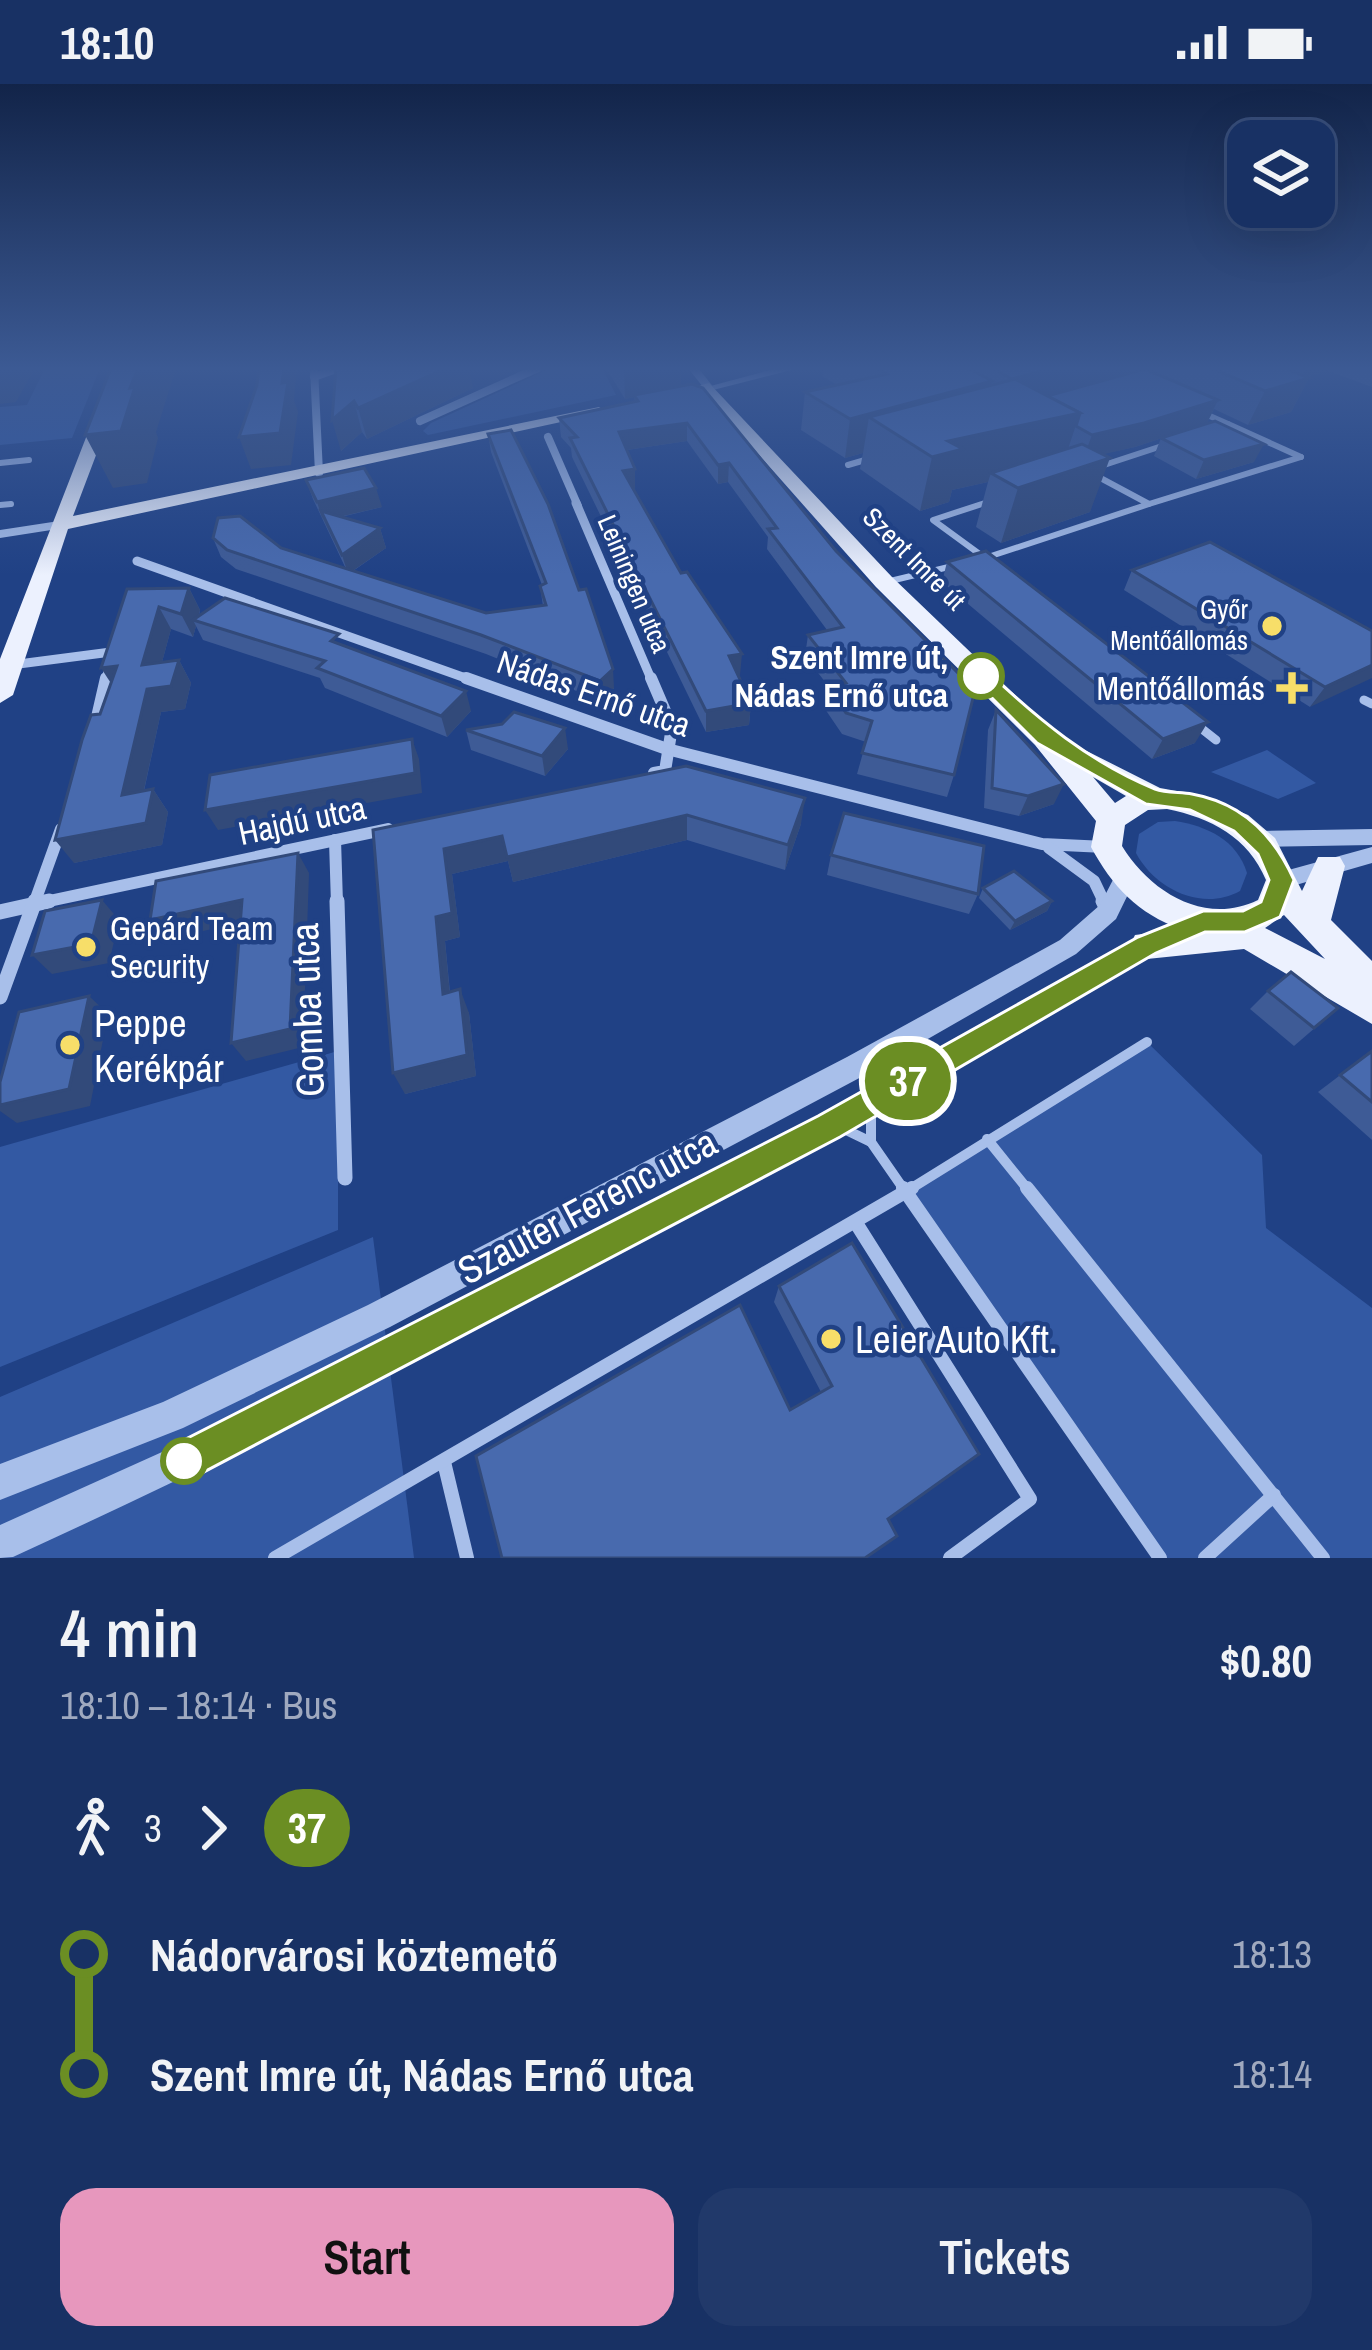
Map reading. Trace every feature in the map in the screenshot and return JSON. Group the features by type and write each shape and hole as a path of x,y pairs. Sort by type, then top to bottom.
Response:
{"main road":[{"path":"0,695 9,658 93,437"},
{"path":"58,525 486,437"},
{"name":"Szent Imre út","path":"753,437 884,582 1045,738 1109,833"},
{"name":"Szent Imre út","path":"1045,738 1154,798"},
{"path":"1372,985 1307,944 1213,922 1146,897 1125,878 1109,833 1124,807 1154,798 1220,812 1258,838 1307,944 1372,1008"},
{"path":"1307,944 1329,866"},
{"path":"1213,922 1260,917 1281,885"},
{"path":"1147,945 1307,944"}],"street":[{"path":"317,437 319,473"},
{"name":"Leiningen utca","path":"548,437 672,728 667,749"},
{"path":"0,534 58,525"},
{"name":"Nádas Ernő utca","path":"137,561 667,749 1042,844 1094,881 1108,912"},
{"path":"9,658 114,646 90,748"},
{"path":"643,776 665,771 667,749"},
{"path":"0,997 66,816"},
{"name":"Hajdú utca","path":"0,912 401,826"},
{"name":"Nádas Ernő utca","path":"1042,844 1109,833"},
{"path":"1258,838 1372,837"},
{"name":"Gomba utca","path":"335,840 345,1178"},
{"path":"1281,885 1372,855"},
{"name":"Szauter Ferenc utca","path":"0,1482 171,1416 400,1305 856,1066 1068,947 1108,912 1125,878"},
{"name":"Szauter Ferenc utca","path":"0,1544 204,1451 829,1126 1147,945 1213,922"}],"lane":[{"path":"1149,504 1087,470 1187,437"},
{"path":"884,582 985,558 1301,457 1256,437"},
{"path":"848,465 892,452"},
{"path":"0,463 28,460"},
{"path":"999,499 933,520 1003,572"},
{"path":"0,505 11,504"},
{"path":"1180,712 1216,740"},
{"path":"275,1558 856,1223 1147,1042"},
{"path":"878,1098 869,1110 871,1142 1160,1558"},
{"path":"829,1126 871,1142"},
{"path":"987,1138 1323,1558"},
{"path":"856,1223 1030,1499 950,1558"},
{"path":"444,1462 467,1558"},
{"path":"1205,1558 1274,1495"}],"shaded area":[{"path":"0,437 72,437 72,438 0,445"},
{"path":"1267,750 1316,783 1278,799 1211,772"},
{"path":"1175,821 1209,831 1228,843 1247,873 1240,891 1225,897 1195,898 1167,886 1144,866 1136,853 1139,834 1158,822"},
{"path":"1147,1042 1262,1155 1266,1228 1372,1308 1372,1558 1160,1558 903,1191"},
{"path":"338,1051 338,1230 0,1367 0,1147"},
{"path":"373,1237 414,1558 0,1558 0,1397"}],"building":[{"path":"489,437 514,437 548,504 579,590 586,589 613,669 600,681 481,635 227,550 213,538 218,518 240,516 281,548 486,613 546,605 540,586 546,583"},
{"path":"621,437 635,469 623,471 681,573 687,572 742,654 729,656 751,703 706,711 570,438"},
{"path":"697,437 743,437 836,551 975,690 954,775 862,753 872,721 846,713 829,688 846,683 808,635 843,627 768,529 777,528 729,463 718,465"},
{"path":"900,437 968,437 948,441 963,449 932,457"},
{"path":"1249,437 1264,444 1204,460 1161,438"},
{"path":"1082,444 1110,458 1018,488 991,473"},
{"path":"364,468 376,488 317,502 306,480"},
{"path":"321,511 380,528 342,555"},
{"path":"1210,542 1372,631 1372,665 1325,687 1132,570"},
{"path":"986,551 1208,722 1163,739 947,562"},
{"path":"189,588 181,614 159,607 142,665 179,660 171,686 147,689 122,795 153,789 146,823 55,840 82,740 91,715 100,714 117,666 101,668 127,589"},
{"path":"225,598 339,634 331,641 466,691 441,716 317,668 325,661 193,620"},
{"path":"996,710 1064,784 1028,796 992,788"},
{"path":"514,712 565,728 542,756 466,730 502,724"},
{"path":"412,739 415,773 205,810 210,775"},
{"path":"686,766 805,798 788,845 687,815 507,857 502,836 444,849 452,913 436,917 443,994 460,989 467,1055 393,1073 373,830"},
{"path":"844,813 984,846 978,894 831,855"},
{"path":"298,853 290,1029 231,1043 242,900 150,920 156,881"},
{"path":"1014,871 1052,901 1015,921 983,888"},
{"path":"102,900 91,944 32,955 45,911"},
{"path":"1291,972 1338,1008 1314,1028 1268,991"},
{"path":"89,996 69,1089 0,1105 0,1082 19,1012"},
{"path":"1372,1051 1372,1102 1340,1075"},
{"path":"852,1243 979,1454 888,1519 897,1536 865,1558 502,1558 476,1456 740,1305 790,1410 832,1386 779,1286"}],"bus line":[{"name":"37","path":"184,1461 829,1126 1147,945 1203,921 1245,922 1271,909 1282,880 1268,849 1243,824 1194,802 1154,798 1045,738 981,676"}],"place":[{"name":"Győr Mentőállomás","path":"1272,626"},
{"name":"Szent Imre út, Nádas Ernő utca","path":"981,676"},
{"name":"Mentőállomás","path":"1292,688"},
{"name":"Gepárd Team Security","path":"86,947"},
{"name":"Peppe Kerékpár","path":"70,1045"},
{"name":"Leier Auto Kft.","path":"831,1339"}]}
